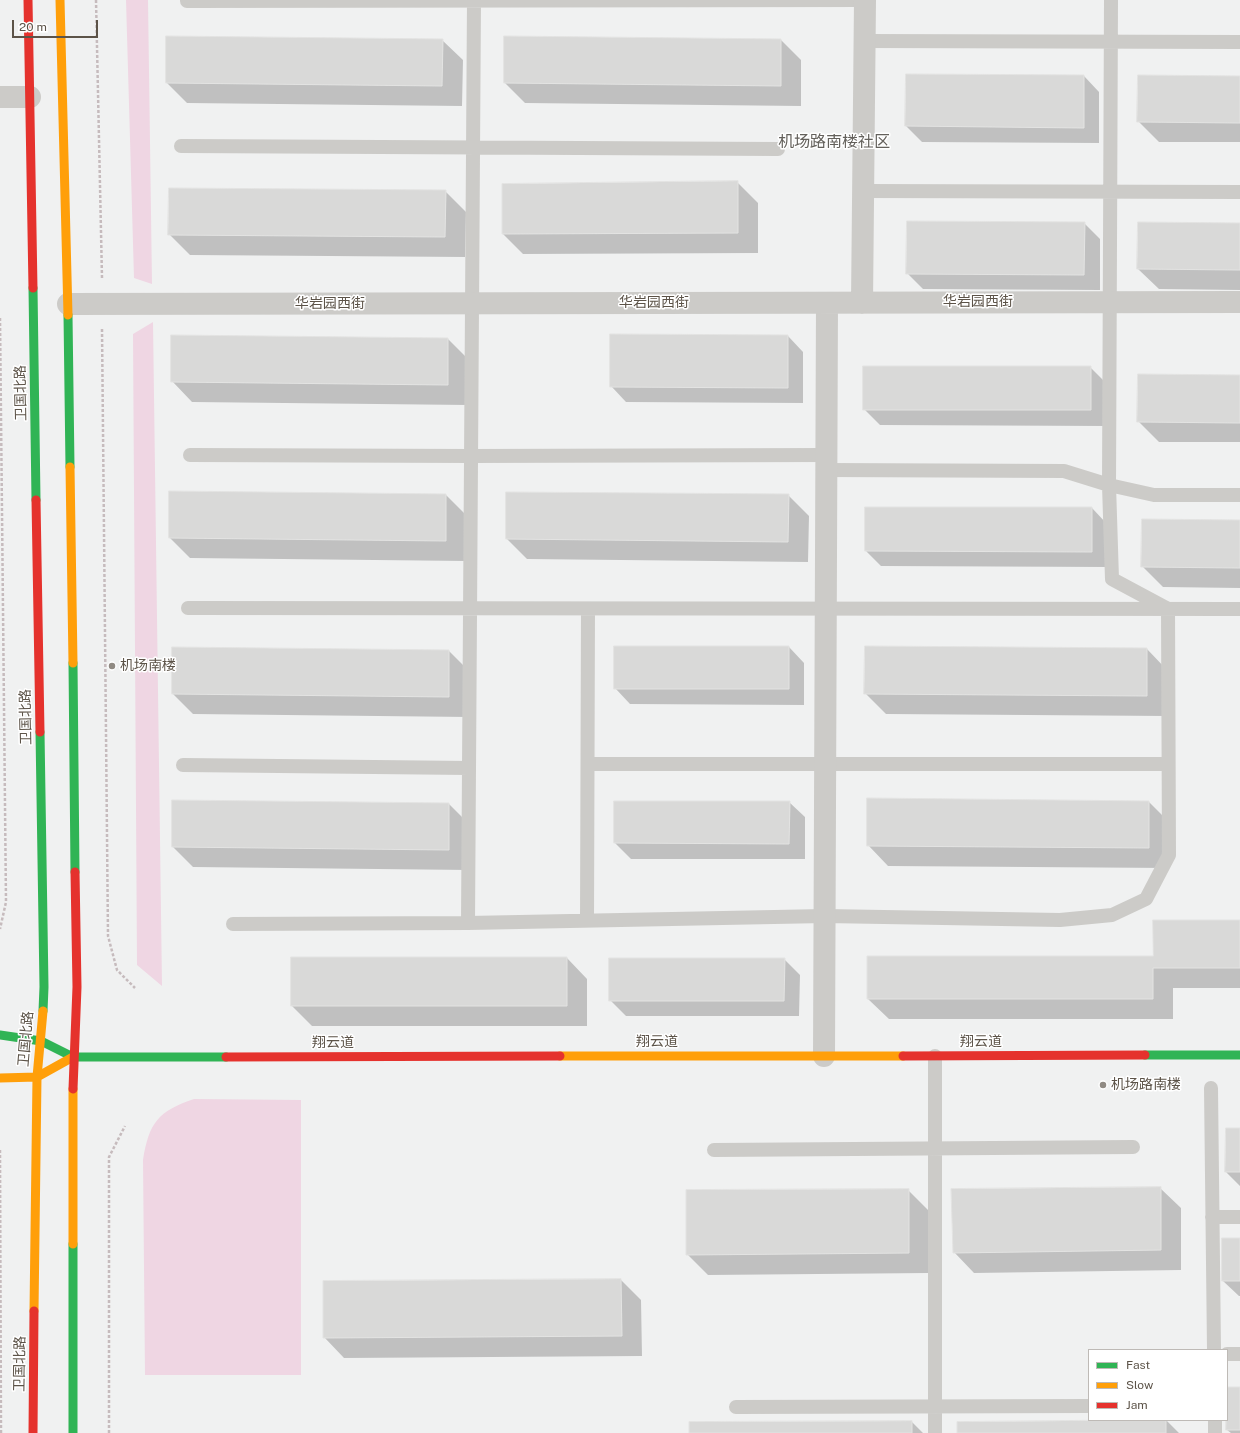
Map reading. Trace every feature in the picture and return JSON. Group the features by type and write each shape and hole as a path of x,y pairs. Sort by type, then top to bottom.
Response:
{"main road":[{"name":"卫国北路","path":"28,0 44,987 37,1077 33,1433"},
{"path":"60,0 68,304 77,987 73,1057 73,1433"},
{"name":"翔云道","path":"0,1036 41,1041 73,1057 1240,1055"},
{"name":"翔云道","path":"0,1078 37,1077 73,1057"}],"street":[{"path":"862,303 865,0"},
{"path":"0,98 30,98"},
{"name":"华岩园西街","path":"68,304 1240,302"},
{"path":"824,1056 827,303"}],"lane":[{"path":"187,0 865,0"},
{"path":"468,923 474,0"},
{"path":"1111,0 1110,485 1112,579 1168,609"},
{"path":"865,41 1240,42"},
{"path":"181,146 778,149"},
{"path":"864,191 1240,192"},
{"path":"190,455 471,456 826,462 1064,471 1110,485 1154,495 1240,495"},
{"path":"188,608 1240,609"},
{"path":"587,920 588,609"},
{"path":"232,924 468,923 825,916 1060,920 1112,915 1146,899 1169,855 1168,609"},
{"path":"588,764 1168,764"},
{"path":"183,765 469,768"},
{"path":"935,1056 935,1433"},
{"path":"1211,1088 1214,1349"},
{"path":"714,1150 1133,1147"},
{"path":"1212,1217 1240,1217"},
{"path":"1228,1354 1240,1354"},
{"path":"736,1407 1088,1406"},
{"path":"1215,1421 1215,1433"}],"path":[{"path":"96,0 102,303 108,936 118,970 135,988"},
{"path":"0,318 6,894 0,929"},
{"path":"109,1433 109,1157 125,1126"},
{"path":"0,1150 1,1433"}],"shaded area":[{"path":"126,0 148,0 152,284 134,278"},
{"path":"153,322 162,986 137,965 133,334"},
{"path":"194,1099 301,1100 301,1375 145,1375 143,1160 145,1147 152,1128 157,1120 172,1108"}],"building":[{"path":"166,36 443,39 442,86 166,83"},
{"path":"504,36 781,39 781,86 504,83"},
{"path":"906,74 1084,75 1084,128 905,126"},
{"path":"1138,75 1240,76 1240,123 1137,122"},
{"path":"738,181 738,233 502,234 502,184"},
{"path":"169,188 446,190 445,237 168,235"},
{"path":"907,221 1085,222 1084,275 906,274"},
{"path":"1138,222 1240,223 1240,270 1137,269"},
{"path":"610,334 788,335 788,388 610,387"},
{"path":"171,335 448,338 448,385 171,382"},
{"path":"863,366 1091,366 1091,410 863,410"},
{"path":"1138,374 1240,375 1240,423 1137,422"},
{"path":"169,491 446,494 446,541 169,538"},
{"path":"506,492 789,494 788,542 506,539"},
{"path":"865,507 1092,507 1092,552 865,551"},
{"path":"1142,519 1240,520 1240,568 1141,567"},
{"path":"614,646 789,646 789,689 614,689"},
{"path":"865,646 1147,648 1147,696 864,694"},
{"path":"172,647 449,650 449,697 172,694"},
{"path":"867,798 1149,801 1149,848 867,846"},
{"path":"172,800 449,803 449,850 172,847"},
{"path":"614,801 790,801 789,844 614,843"},
{"path":"1153,920 1240,920 1240,968 1153,968 1153,999 867,999 867,956 1153,956"},
{"path":"291,957 567,957 567,1006 291,1006"},
{"path":"609,958 785,958 784,1001 609,1001"},
{"path":"1226,1128 1240,1128 1240,1172 1225,1172"},
{"path":"1161,1187 1161,1250 953,1253 951,1189"},
{"path":"909,1189 909,1253 686,1255 686,1190"},
{"path":"1222,1238 1240,1238 1240,1281 1222,1281"},
{"path":"621,1279 622,1336 323,1338 323,1281"},
{"path":"1228,1387 1240,1387 1240,1430 1226,1430 1226,1421 1228,1421"},
{"path":"912,1421 912,1433 689,1433 689,1422"},
{"path":"1166,1421 1166,1433 957,1433 957,1422"}],"traffic: fast":[{"path":"33,288 36,500"},
{"path":"68,315 70,467"},
{"path":"73,663 75,872"},
{"path":"40,732 44,987 43,1011"},
{"path":"0,1035 41,1041 73,1057 226,1057"},
{"path":"1145,1055 1240,1055"},
{"path":"73,1244 73,1433"}],"traffic: slow":[{"path":"60,0 68,315"},
{"path":"70,467 73,663"},
{"path":"34,1311 37,1077 43,1011"},
{"path":"560,1056 903,1056"},
{"path":"0,1078 37,1077 73,1057"},
{"path":"73,1089 73,1244"}],"traffic: jam":[{"path":"28,0 33,288"},
{"path":"36,500 40,732"},
{"path":"73,1089 77,987 75,872"},
{"path":"903,1056 1145,1055"},
{"path":"226,1057 560,1056"},
{"path":"33,1433 34,1311"}],"place":[{"name":"机场南楼","path":"112,666"},
{"name":"机场路南楼","path":"1103,1085"}],"district":[{"name":"机场路南楼社区","path":"834,142"}]}
